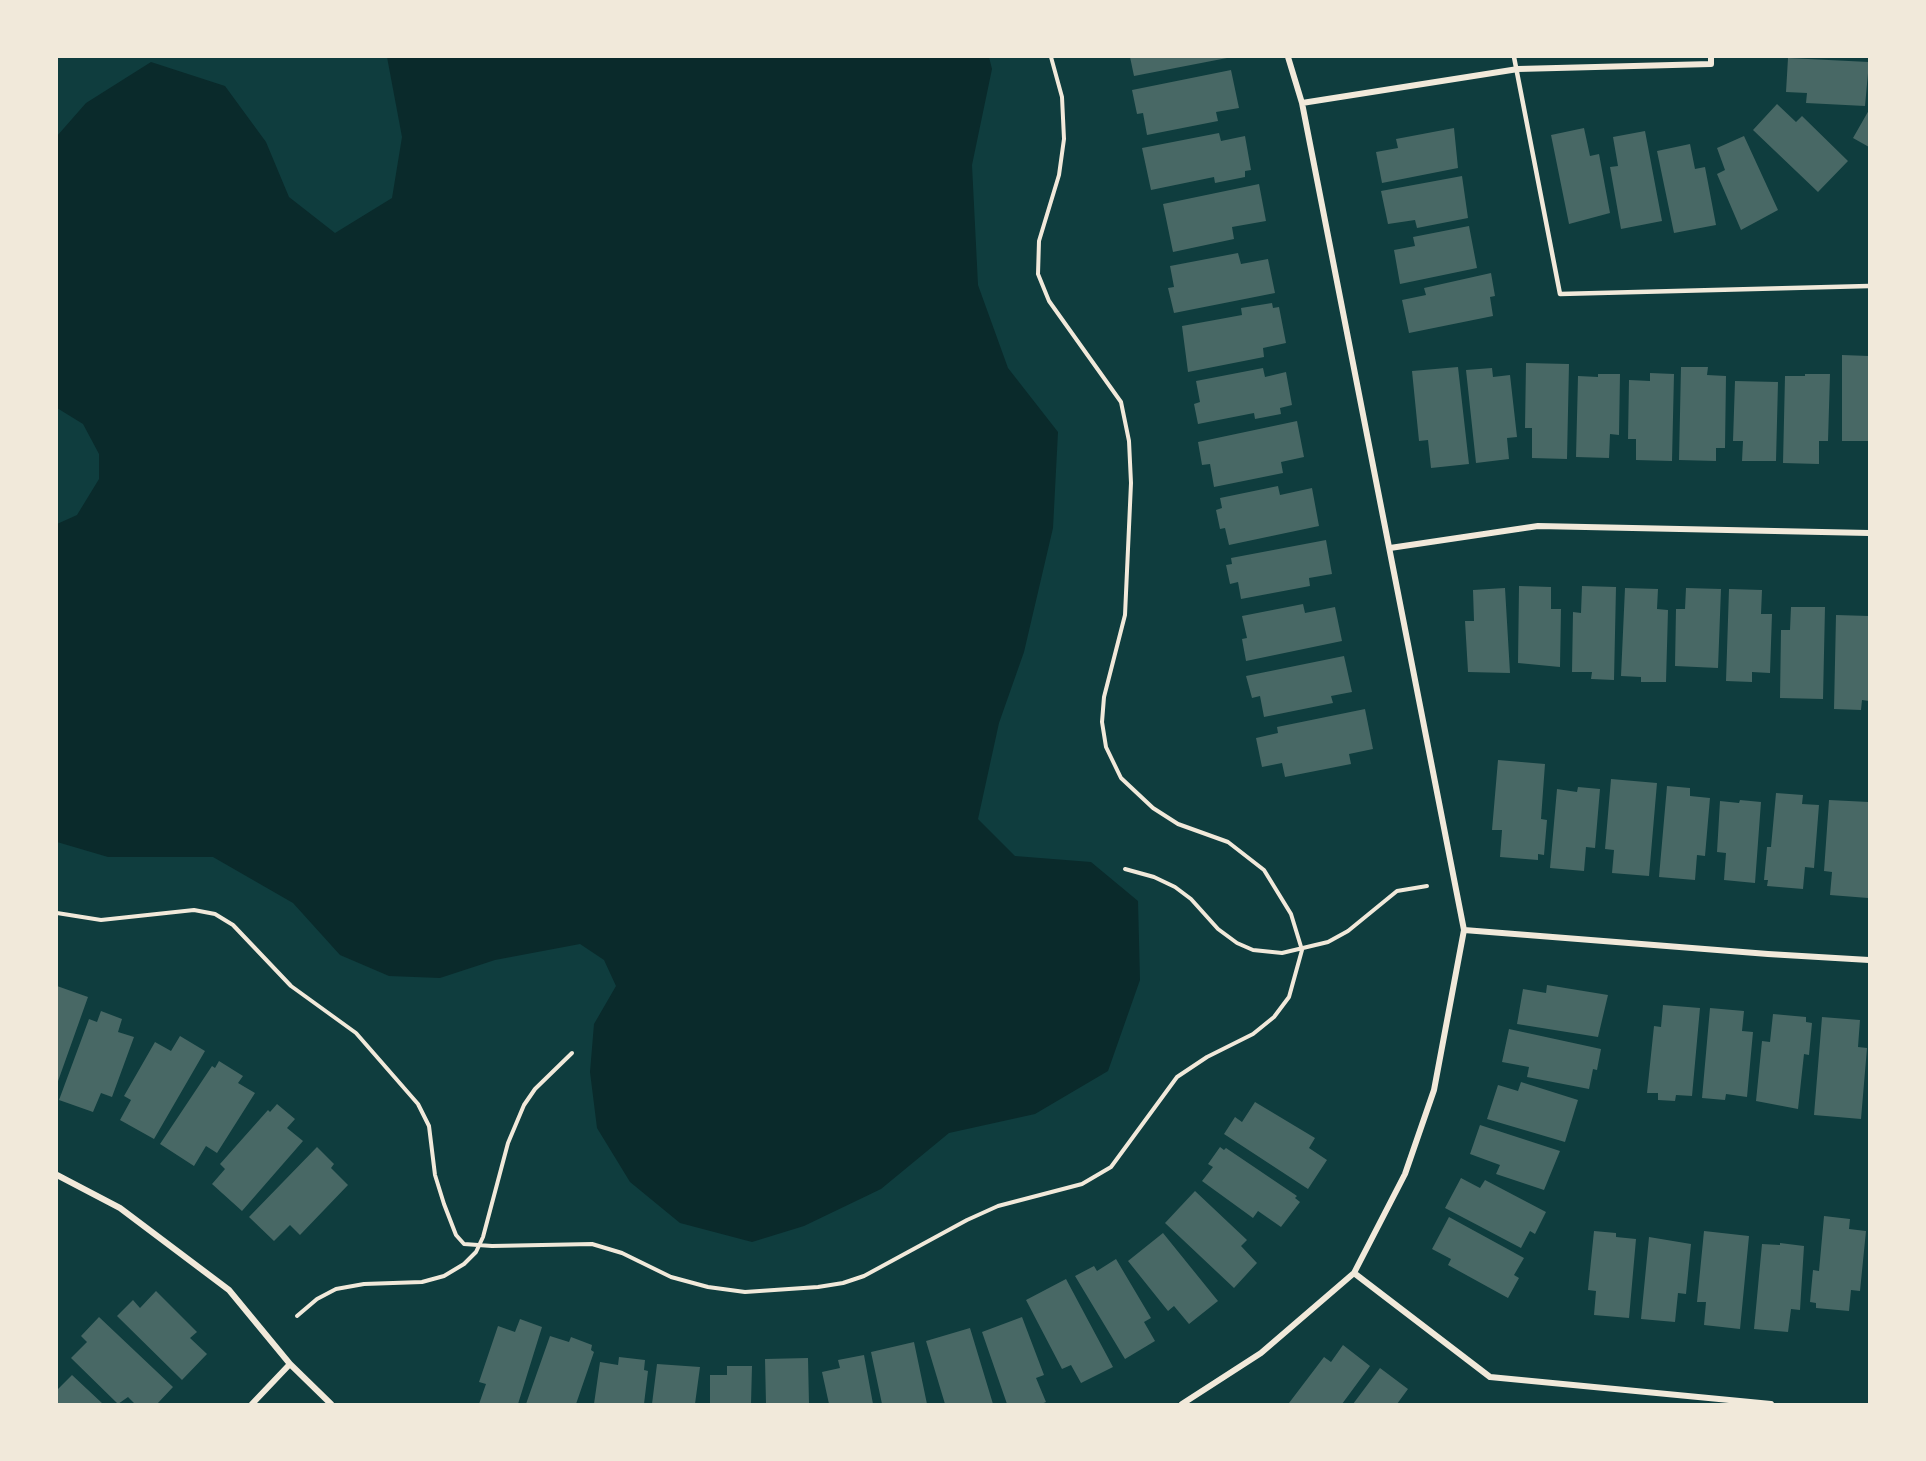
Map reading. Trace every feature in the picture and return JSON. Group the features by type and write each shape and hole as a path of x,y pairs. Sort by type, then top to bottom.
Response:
{"street":[{"path":"1182,1404 1261,1353 1354,1273 1405,1174 1434,1090 1464,930 1302,103 1288,57"},
{"path":"1302,103 1518,69 1711,64 1711,57"},
{"path":"1390,548 1538,526 1869,533"},
{"path":"1464,930 1869,960"},
{"path":"57,1175 120,1208 228,1290 290,1364 328,1403"},
{"path":"1354,1273 1490,1377 1771,1404"},
{"path":"252,1404 290,1364"}],"lane":[{"path":"1514,57 1560,294 1869,286"}],"path":[{"path":"57,913 101,920 194,910 215,914 233,925 291,986 356,1033 418,1104 429,1126 435,1174 452,1226 464,1244 479,1246 599,1245 671,1277 730,1291 778,1291 852,1281 984,1212 1014,1202 1060,1192 1102,1174 1121,1157 1177,1077 1207,1057 1253,1034 1274,1017 1289,997 1302,950 1291,914 1264,870 1228,842 1178,824 1153,808 1121,778 1106,747 1102,722 1104,697 1126,608 1131,511 1130,449 1121,402 1049,301 1038,274 1039,241 1059,175 1064,139 1062,97 1051,57"},
{"path":"1125,869 1154,877 1175,887 1191,899 1218,929 1245,946 1282,953 1328,942 1348,931 1397,891 1427,886"},
{"path":"297,1316 317,1299 336,1289 364,1284 422,1282 444,1276 464,1264 479,1246 508,1143 524,1105 535,1089 572,1053"}],"water":[{"path":"387,57 989,57 992,69 972,165 978,285 1008,368 1058,432 1053,528 1024,652 999,723 978,819 1015,856 1091,862 1138,901 1140,980 1108,1071 1035,1114 949,1133 881,1189 804,1226 752,1242 680,1223 630,1182 597,1128 590,1072 594,1024 616,986 604,960 580,944 495,960 440,978 389,976 340,955 293,903 213,857 108,857 57,842 57,524 77,515 99,479 99,454 83,424 57,408 57,136 86,103 151,62 225,86 266,142 289,197 335,233 392,198 402,137"}],"building":[{"path":"1130,57 1227,57 1227,58 1134,76"},
{"path":"1788,58 1869,62 1865,106 1806,103 1807,93 1786,92"},
{"path":"1231,70 1239,108 1216,112 1218,121 1147,135 1143,113 1137,114 1132,90"},
{"path":"1777,104 1796,122 1802,116 1848,161 1818,192 1753,130"},
{"path":"1869,110 1869,147 1853,138"},
{"path":"1454,128 1458,168 1382,183 1376,152 1398,148 1396,139"},
{"path":"1584,128 1590,156 1599,154 1610,213 1569,224 1551,135"},
{"path":"1645,131 1662,221 1621,229 1610,167 1618,166 1613,137"},
{"path":"1219,133 1221,141 1245,136 1251,170 1245,171 1245,177 1215,183 1214,177 1151,190 1142,148"},
{"path":"1744,136 1778,210 1741,230 1717,174 1725,170 1717,148"},
{"path":"1690,144 1695,169 1705,167 1716,225 1674,233 1657,151"},
{"path":"1462,176 1468,218 1417,228 1415,220 1388,224 1381,191"},
{"path":"1259,184 1266,221 1232,227 1234,239 1173,252 1163,204"},
{"path":"1469,226 1477,268 1400,284 1394,250 1415,246 1413,237"},
{"path":"1238,253 1241,264 1268,259 1275,293 1174,313 1168,288 1174,287 1170,266"},
{"path":"1491,273 1495,296 1490,297 1493,316 1409,333 1402,300 1426,295 1424,288"},
{"path":"1272,303 1273,308 1279,307 1286,343 1263,348 1264,357 1188,372 1182,326 1242,315 1241,308"},
{"path":"1842,355 1869,356 1869,441 1842,441"},
{"path":"1526,363 1569,364 1567,459 1532,458 1532,428 1525,428"},
{"path":"1458,367 1469,464 1431,468 1428,440 1419,441 1412,371"},
{"path":"1681,367 1708,367 1707,375 1726,376 1725,448 1716,448 1716,461 1679,460"},
{"path":"1263,368 1265,377 1286,372 1292,405 1280,408 1281,414 1255,419 1254,413 1198,424 1194,404 1200,402 1196,381"},
{"path":"1492,368 1493,377 1510,375 1517,437 1507,438 1509,459 1476,463 1466,370"},
{"path":"1650,373 1674,374 1672,461 1636,460 1636,439 1628,439 1629,380 1650,381"},
{"path":"1598,374 1620,374 1619,435 1610,434 1609,458 1576,457 1578,376 1598,377"},
{"path":"1805,374 1830,374 1828,441 1819,441 1819,464 1783,463 1785,376 1805,376"},
{"path":"1735,381 1778,382 1776,461 1742,461 1743,441 1733,441"},
{"path":"1297,421 1304,457 1281,462 1283,473 1214,487 1210,464 1202,465 1198,442"},
{"path":"1278,486 1280,495 1312,488 1319,526 1229,545 1225,528 1220,529 1216,510 1222,508 1220,498"},
{"path":"1326,540 1332,574 1309,578 1310,586 1241,599 1238,582 1230,584 1226,565 1232,564 1231,558"},
{"path":"1519,586 1551,587 1551,609 1561,609 1560,667 1518,663"},
{"path":"1582,586 1616,587 1614,680 1591,679 1592,672 1572,672 1573,612 1581,613"},
{"path":"1505,588 1510,673 1468,672 1465,621 1474,621 1473,590"},
{"path":"1625,588 1658,589 1657,609 1668,610 1666,682 1641,682 1641,677 1621,676"},
{"path":"1686,588 1721,589 1718,668 1675,666 1676,609 1685,609"},
{"path":"1729,589 1762,590 1761,614 1772,614 1770,673 1752,672 1752,682 1726,681"},
{"path":"1303,604 1305,613 1335,607 1342,641 1246,661 1242,639 1247,638 1242,616"},
{"path":"1791,607 1825,607 1823,699 1780,698 1781,630 1790,630"},
{"path":"1836,615 1869,616 1869,701 1862,700 1861,710 1834,709"},
{"path":"1344,656 1352,692 1331,696 1333,703 1264,717 1260,696 1252,698 1246,676"},
{"path":"1365,709 1373,749 1349,754 1351,764 1285,777 1282,763 1262,767 1256,738 1278,733 1277,727"},
{"path":"1498,760 1545,764 1541,819 1547,820 1544,855 1538,854 1538,860 1500,857 1502,830 1492,830"},
{"path":"1611,779 1657,783 1649,876 1612,873 1614,850 1605,849"},
{"path":"1667,786 1690,788 1690,796 1710,798 1705,856 1697,855 1695,880 1659,877"},
{"path":"1578,787 1600,789 1595,848 1586,847 1584,871 1550,868 1557,789 1577,792"},
{"path":"1776,793 1803,795 1802,804 1819,805 1814,868 1805,867 1803,889 1767,886 1768,880 1764,880 1767,847 1771,847"},
{"path":"1740,800 1761,802 1755,883 1724,880 1726,853 1717,852 1720,801 1739,803"},
{"path":"1829,800 1869,802 1868,898 1830,895 1832,872 1824,871"},
{"path":"1547,985 1608,995 1598,1037 1517,1024 1523,989 1546,993"},
{"path":"57,986 88,997 57,1084"},
{"path":"1663,1005 1700,1008 1692,1096 1676,1095 1675,1101 1658,1100 1658,1093 1647,1093 1654,1026 1661,1027"},
{"path":"1710,1008 1744,1011 1742,1031 1753,1032 1747,1097 1726,1094 1725,1100 1702,1098"},
{"path":"101,1011 122,1019 118,1032 134,1037 112,1097 101,1093 93,1112 59,1100 89,1019 97,1022"},
{"path":"1773,1014 1806,1017 1806,1022 1812,1023 1809,1055 1804,1054 1798,1109 1756,1101 1762,1041 1770,1042"},
{"path":"1822,1017 1860,1020 1858,1047 1867,1048 1861,1119 1814,1115"},
{"path":"1509,1029 1601,1049 1597,1070 1593,1069 1589,1089 1527,1077 1529,1067 1502,1062"},
{"path":"180,1036 205,1051 154,1139 120,1120 131,1100 124,1096 155,1042 171,1051"},
{"path":"219,1061 243,1076 238,1083 255,1093 217,1153 206,1146 194,1166 160,1144 212,1066 215,1068"},
{"path":"1521,1082 1578,1100 1565,1142 1487,1119 1498,1085 1518,1091"},
{"path":"1255,1102 1315,1138 1309,1148 1327,1160 1308,1189 1224,1134 1235,1117 1242,1122"},
{"path":"277,1104 295,1119 287,1128 303,1141 242,1211 212,1184 225,1169 220,1164 268,1110 270,1112"},
{"path":"1480,1125 1560,1151 1544,1190 1496,1174 1500,1165 1470,1154"},
{"path":"317,1147 334,1164 331,1168 348,1185 300,1235 290,1225 274,1241 249,1217"},
{"path":"1220,1147 1224,1150 1226,1148 1297,1196 1295,1198 1300,1202 1281,1227 1258,1211 1253,1218 1202,1181 1213,1167 1208,1164"},
{"path":"1461,1178 1480,1188 1485,1180 1546,1212 1535,1234 1530,1231 1521,1248 1445,1208"},
{"path":"1195,1191 1247,1240 1241,1246 1257,1263 1234,1288 1165,1223"},
{"path":"1824,1216 1850,1219 1849,1229 1866,1231 1860,1291 1851,1290 1849,1311 1816,1308 1816,1303 1810,1302 1813,1270 1819,1271"},
{"path":"1449,1217 1524,1258 1514,1275 1519,1278 1508,1298 1448,1265 1451,1259 1432,1249"},
{"path":"1594,1231 1616,1233 1616,1237 1636,1239 1629,1318 1594,1315 1596,1291 1588,1290"},
{"path":"1704,1231 1749,1236 1740,1329 1704,1325 1706,1302 1697,1302"},
{"path":"1163,1233 1218,1301 1189,1324 1174,1306 1168,1311 1128,1261"},
{"path":"1649,1237 1691,1244 1686,1294 1678,1293 1675,1322 1641,1319"},
{"path":"1780,1243 1804,1246 1800,1310 1791,1309 1788,1332 1754,1329 1762,1244 1780,1245"},
{"path":"1116,1259 1151,1318 1144,1322 1155,1341 1125,1359 1075,1276 1094,1266 1097,1271"},
{"path":"1066,1279 1113,1367 1081,1383 1071,1365 1062,1369 1026,1300"},
{"path":"156,1291 197,1332 190,1338 207,1354 182,1380 117,1316 133,1300 140,1308"},
{"path":"99,1317 173,1387 157,1404 135,1404 128,1397 118,1404 71,1358 87,1342 81,1336"},
{"path":"1022,1317 1044,1375 1036,1378 1046,1402 1041,1404 1007,1404 982,1332"},
{"path":"520,1319 542,1327 518,1404 479,1404 486,1384 479,1382 498,1326 515,1332"},
{"path":"970,1328 993,1404 945,1404 926,1341"},
{"path":"550,1336 569,1342 571,1337 592,1345 591,1350 594,1352 576,1404 526,1404"},
{"path":"914,1342 927,1404 882,1404 871,1352"},
{"path":"1343,1345 1370,1366 1342,1404 1289,1403 1324,1357 1331,1362"},
{"path":"864,1355 873,1404 829,1404 822,1372 840,1368 838,1360"},
{"path":"619,1357 645,1360 644,1370 648,1371 644,1404 594,1404 600,1362 618,1365"},
{"path":"808,1358 809,1404 766,1404 765,1359"},
{"path":"657,1364 700,1367 695,1404 652,1404"},
{"path":"727,1366 752,1366 751,1404 710,1404 710,1375 727,1375"},
{"path":"1380,1368 1408,1389 1397,1404 1353,1404"},
{"path":"72,1375 103,1404 57,1404 57,1390"}]}
